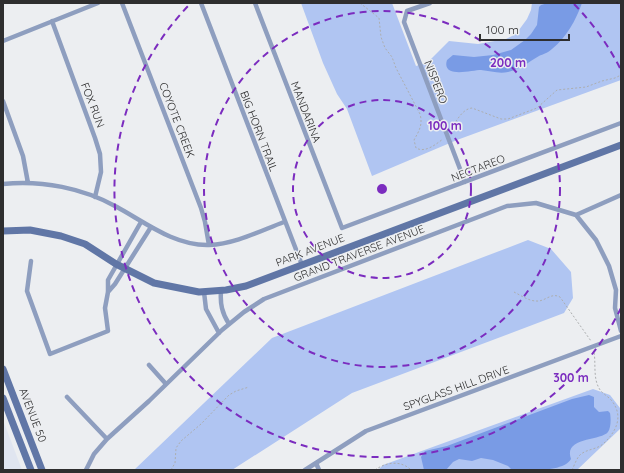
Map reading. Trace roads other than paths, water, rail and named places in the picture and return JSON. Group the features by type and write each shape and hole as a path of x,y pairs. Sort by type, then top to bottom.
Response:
{"street":[{"path":"3,41 98,3"},
{"name":"COYOTE CREEK","path":"122,3 201,208 209,245"},
{"name":"BIG HORN TRAIL","path":"201,3 284,222 302,265"},
{"name":"MANDARINA","path":"254,3 342,228"},
{"name":"NISPERO","path":"430,3 407,11 404,22 465,182"},
{"name":"FOX RUN","path":"52,22 98,149 101,172 95,197"},
{"path":"3,101 23,156 28,183"},
{"name":"NECTAREO","path":"342,228 621,123"},
{"name":"PARK AVENUE","path":"3,231 30,230 61,236 85,244 116,264 154,283 200,292 221,291 246,286 621,144"},
{"path":"3,184 28,183 80,191 117,207 141,222 171,237 192,243 209,245 233,241 284,222"},
{"path":"621,195 576,215 596,240 609,266 616,290 615,308 621,332"},
{"name":"GRAND TRAVERSE AVENUE","path":"86,470 94,454 107,439 229,324 264,299 507,206 536,203 576,215"},
{"path":"31,261 27,291 50,354 108,331 105,308 108,292 108,280 141,222"},
{"path":"108,292 115,284 151,227"},
{"path":"221,291 220,303 229,324"},
{"path":"204,292 206,309 219,333"},
{"name":"SPYGLASS HILL DRIVE","path":"305,470 366,431 621,336"},
{"path":"149,364 166,384"},
{"name":"AVENUE 50","path":"3,369 42,470"},
{"path":"67,397 107,439"},
{"name":"AVENUE 50","path":"3,398 31,470"},
{"path":"316,462 319,470"}],"water":[{"path":"548,3 582,3 574,22 566,34 549,52 512,71 505,73 481,70 453,72 446,66 447,60 453,55 474,57 493,55 511,50 531,34 537,25 539,7"},
{"path":"589,395 594,397 594,407 599,412 608,411 610,413 611,418 609,430 604,435 577,443 572,447 570,452 571,459 560,467 544,470 512,470 508,466 493,460 481,458 472,461 459,459 453,462 446,470 424,470 421,457 425,451 447,446 572,399"}]}
